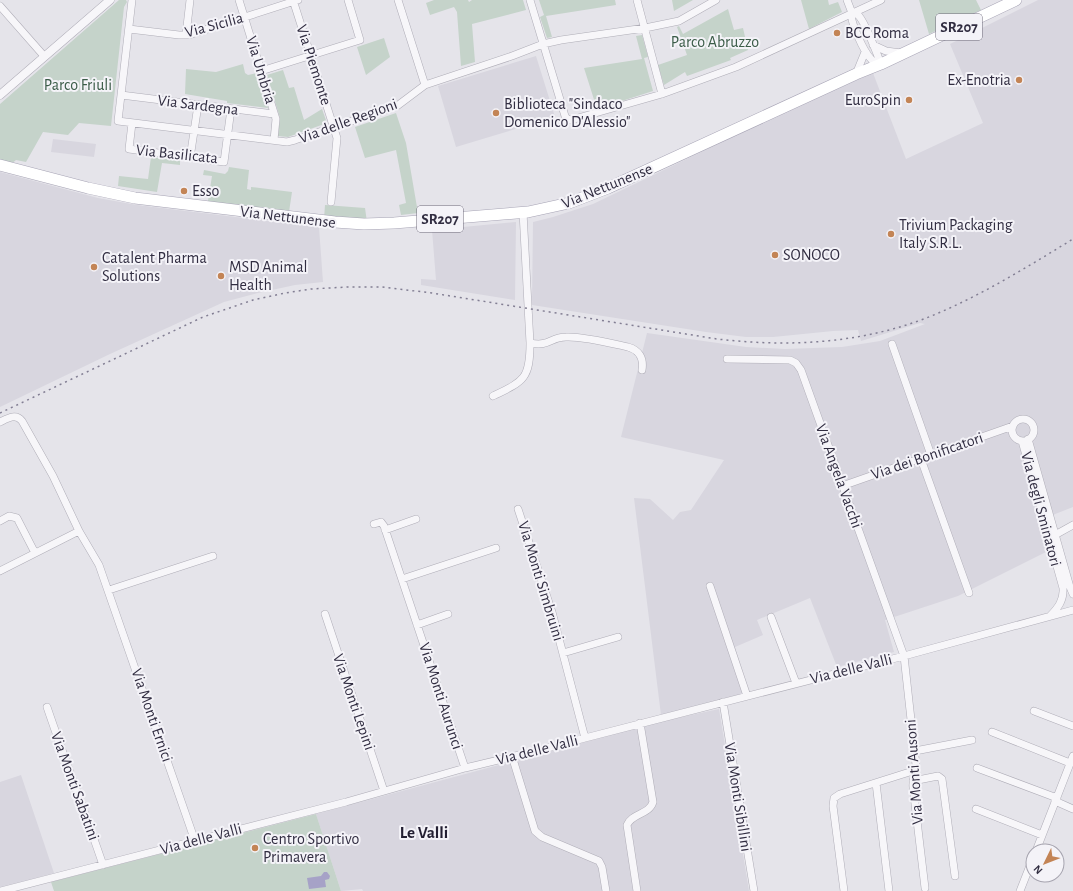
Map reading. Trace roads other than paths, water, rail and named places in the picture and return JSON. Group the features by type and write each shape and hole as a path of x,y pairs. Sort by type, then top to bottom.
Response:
{"main road":[{"name":"Via Nettunense","path":"0,165 88,188 134,198 335,222 364,224 394,223 523,212 560,205 589,196 1016,0"}],"street":[{"path":"0,95 110,0"},
{"path":"121,95 132,0"},
{"path":"186,35 190,0"},
{"name":"Via Umbria","path":"239,0 276,119 274,140"},
{"name":"Via Sicilia","path":"129,29 186,35 295,0"},
{"name":"Via Piemonte","path":"295,0 310,55 334,127 337,143 331,202"},
{"path":"261,71 360,40 348,0"},
{"path":"398,0 424,85"},
{"path":"530,0 565,116 571,120 662,94 736,67 881,0"},
{"path":"637,0 662,94"},
{"name":"Via delle Regioni","path":"121,95 118,121 286,142 293,141 397,106 424,85 512,56 543,44 645,28 679,21 716,0"},
{"path":"847,0 852,13 852,22 865,52 870,59 879,64"},
{"path":"0,6 44,56"},
{"path":"852,13 859,16 873,45 879,64"},
{"path":"873,45 886,51 903,53"},
{"path":"856,74 865,52"},
{"name":"Via Sardegna","path":"121,95 274,114"},
{"path":"190,158 198,105"},
{"name":"Via Basilicata","path":"132,123 129,149 224,162 231,109"},
{"path":"493,396 517,384 524,377 530,363 523,212"},
{"path":"530,343 543,344 559,338 571,337 628,347 635,350 640,355 642,360 642,370"},
{"path":"892,344 931,455"},
{"name":"Via Angela Vacchi","path":"727,359 790,360 798,364 904,656"},
{"name":"Via Monti Ernici","path":"0,422 14,416 21,419 53,476 79,531 97,560 109,590 195,841"},
{"name":"Via degli Sminatori","path":"1021,420 1028,421 1033,426 1034,430 1031,437 1025,440 1019,440 1014,436 1014,423 1021,420"},
{"name":"Via dei Bonificatori","path":"842,486 1013,426"},
{"name":"Via degli Sminatori","path":"1025,440 1073,594"},
{"name":"Via degli Sminatori","path":"1025,440 1062,586 1062,600 1072,610"},
{"path":"921,458 969,593"},
{"name":"Via Monti Simbruini","path":"518,509 552,612 584,738"},
{"path":"0,521 9,516 15,517 35,553"},
{"path":"374,524 381,522 386,530 416,519"},
{"path":"1055,535 1073,525"},
{"name":"Via Monti Aurunci","path":"386,530 465,768"},
{"path":"0,571 79,531"},
{"path":"402,579 496,548"},
{"path":"109,590 214,556"},
{"path":"710,586 747,696"},
{"path":"1050,616 1057,609 1062,600"},
{"name":"Via delle Valli","path":"1,891 346,802 465,768 904,656 1072,610"},
{"name":"Via Monti Lepini","path":"325,614 384,791"},
{"name":"Via Monti Aurunci","path":"417,625 448,614"},
{"path":"771,617 796,684"},
{"name":"Via Monti Simbruini","path":"563,653 618,637"},
{"name":"Via Monti Ausoni","path":"904,656 915,752 916,770 912,781 924,888"},
{"name":"Via Monti Sibillini","path":"723,702 754,891"},
{"name":"Via Monti Sabatini","path":"47,707 69,774 84,808 103,865"},
{"path":"1034,711 1073,726"},
{"path":"637,891 627,825 631,819 650,809 653,802 640,723"},
{"path":"992,732 1072,760 1039,843"},
{"path":"915,752 972,740"},
{"path":"512,756 534,831 542,837 599,861 602,867 606,891"},
{"path":"977,768 1056,800 1073,809"},
{"path":"844,891 833,800 840,794 916,770"},
{"path":"912,781 938,776 942,779 955,876"},
{"path":"876,783 889,891"},
{"path":"976,809 1042,835"},
{"path":"1020,891 1025,878"}],"railway":[{"path":"0,413 203,317 253,300 285,293 311,289 382,287 432,293 717,339 769,343 820,342 846,339 896,328 941,312 1036,262 1073,239"}],"place":[{"name":"BCC Roma","path":"837,33"},
{"name":"Ex-Enotria","path":"1019,80"},
{"name":"EuroSpin","path":"909,100"},
{"name":"Biblioteca \"Sindaco Domenico D'Alessio\"","path":"496,113"},
{"name":"Esso","path":"184,191"},
{"name":"Trivium Packaging Italy S.R.L.","path":"891,234"},
{"name":"SONOCO","path":"775,255"},
{"name":"Catalent Pharma Solutions","path":"94,267"},
{"name":"MSD Animal Health","path":"221,276"},
{"name":"Centro Sportivo Primavera","path":"255,848"}],"district":[{"name":"Le Valli","path":"424,832"}],"park label":[{"name":"Parco Abruzzo","path":"715,42"},
{"name":"Parco Friuli","path":"78,85"}]}
